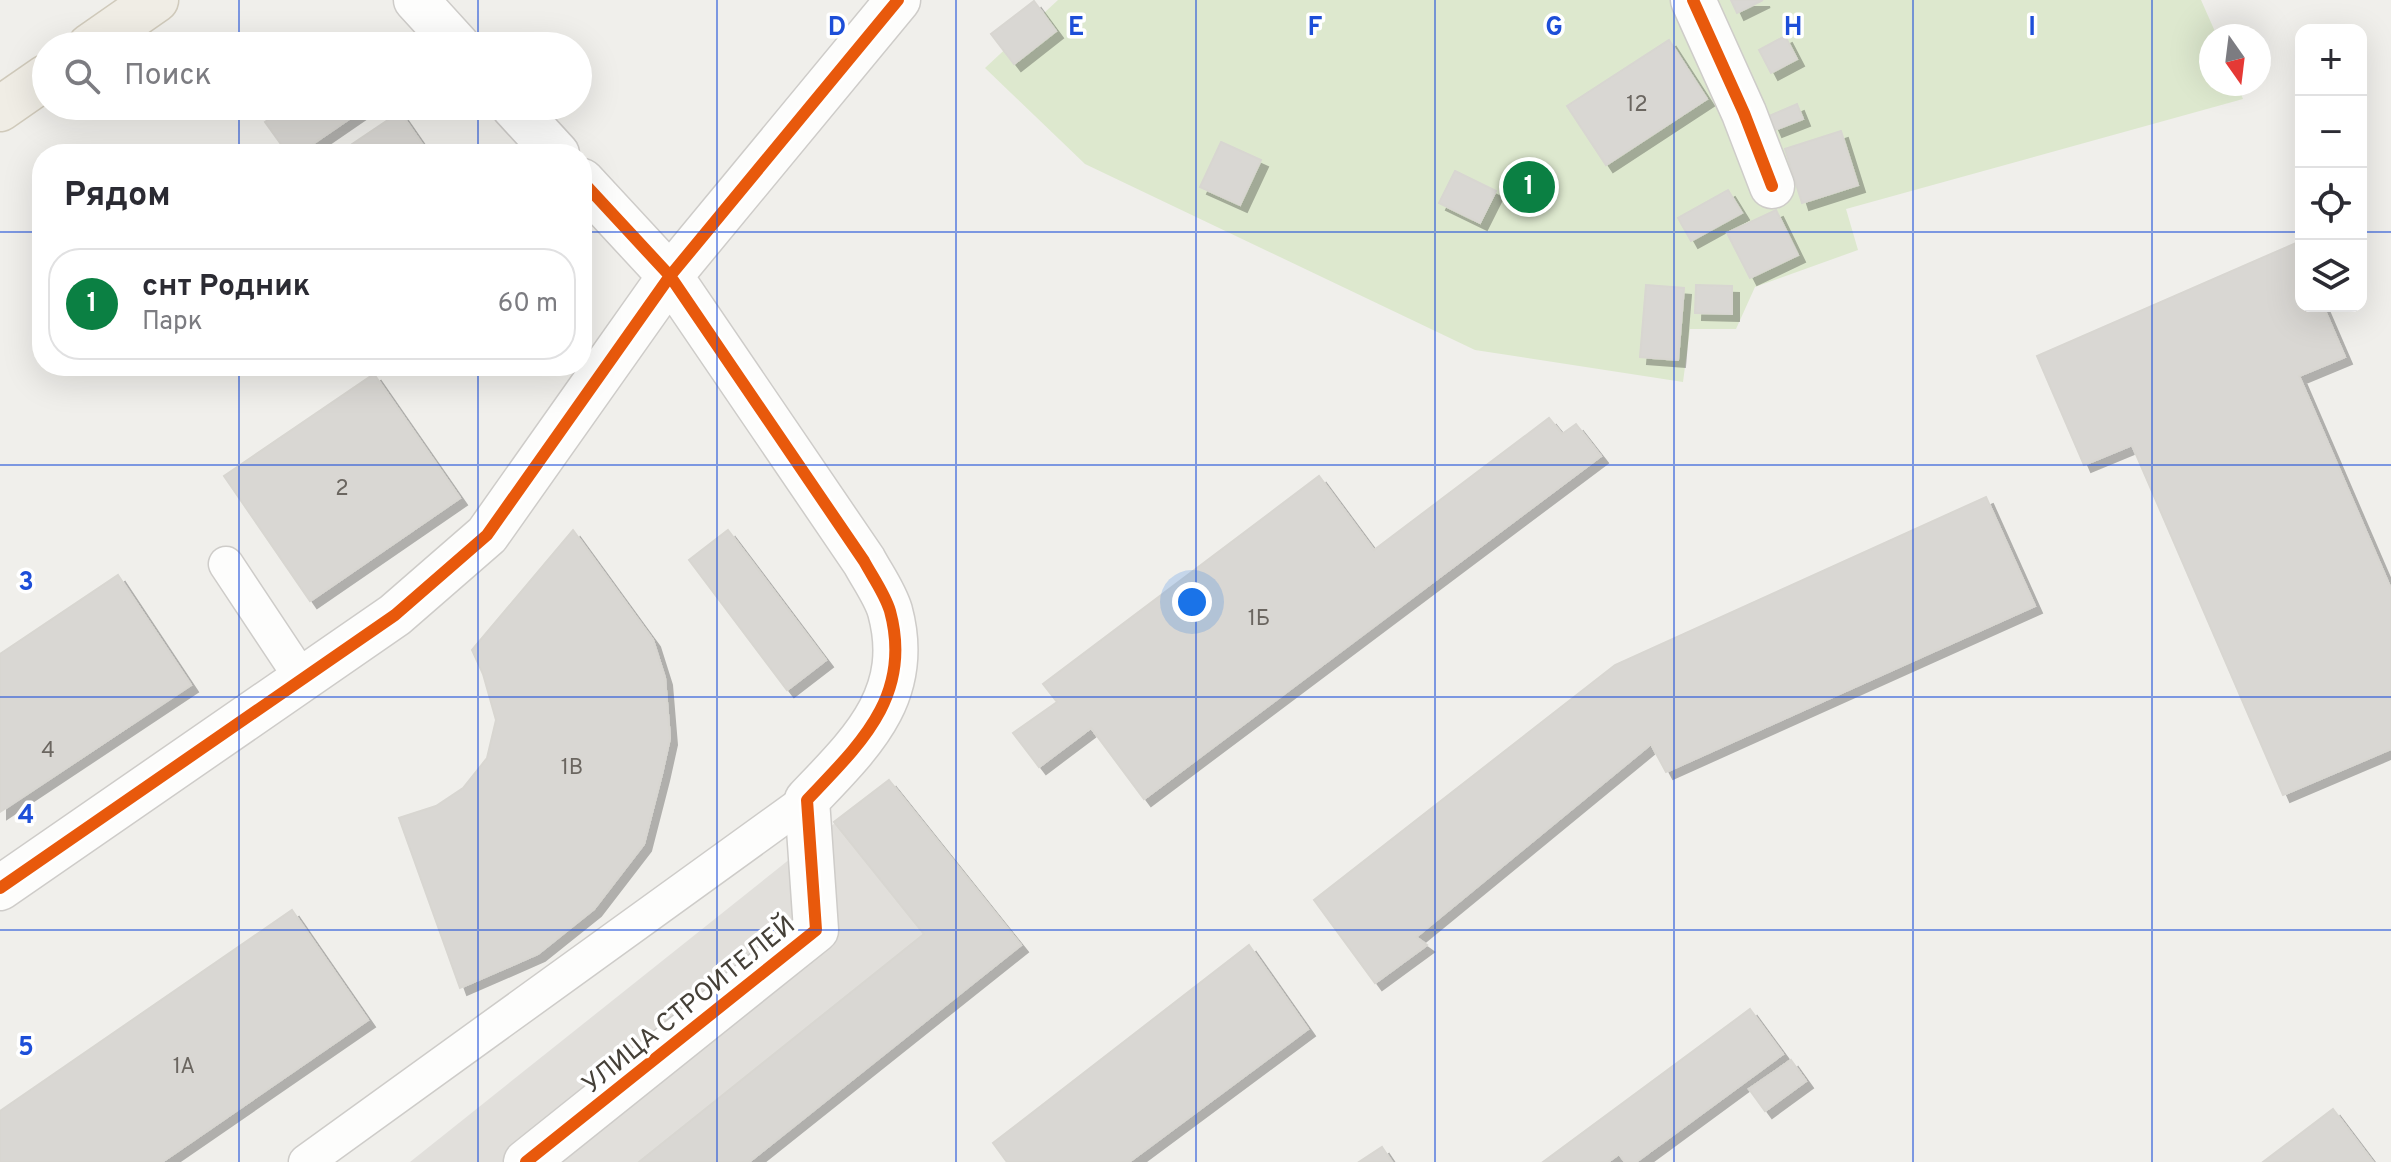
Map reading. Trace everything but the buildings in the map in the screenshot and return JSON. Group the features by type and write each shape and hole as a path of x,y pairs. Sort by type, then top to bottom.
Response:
{"main road":[{"path":"110,32 156,0"},
{"path":"0,109 32,87"}],"street":[{"path":"416,0 445,32"},
{"path":"0,888 395,615 487,535 670,276 898,0"},
{"path":"1693,0 1744,113 1772,186"},
{"path":"526,120 548,144"},
{"path":"592,192 670,276 864,561 890,609 896,658 888,698 858,746 807,800"},
{"name":"УЛИЦА СТРОИТЕЛЕЙ","path":"526,1162 816,930 807,800"}],"lane":[{"path":"226,564 303,680"},
{"path":"306,1162 807,800"}],"shaded area":[{"path":"889,780 1021,945 749,1162 410,1162"}],"green space":[{"path":"1058,0 2201,0 2212,24 2199,24 2199,96 2242,96 2243,99 1846,209 1858,250 1755,287 1736,329 1690,329 1683,382 1475,350 1085,164 985,68"}],"cycle path":[{"path":"0,888 395,615 487,535 670,276 898,0"},
{"path":"1693,0 1744,113 1772,186"},
{"path":"526,1162 816,930 807,800 863,738 888,693 894,669 895,641 890,611 864,561 670,276 592,192"}],"place":[{"name":"снт Родник","path":"1529,187"}]}
